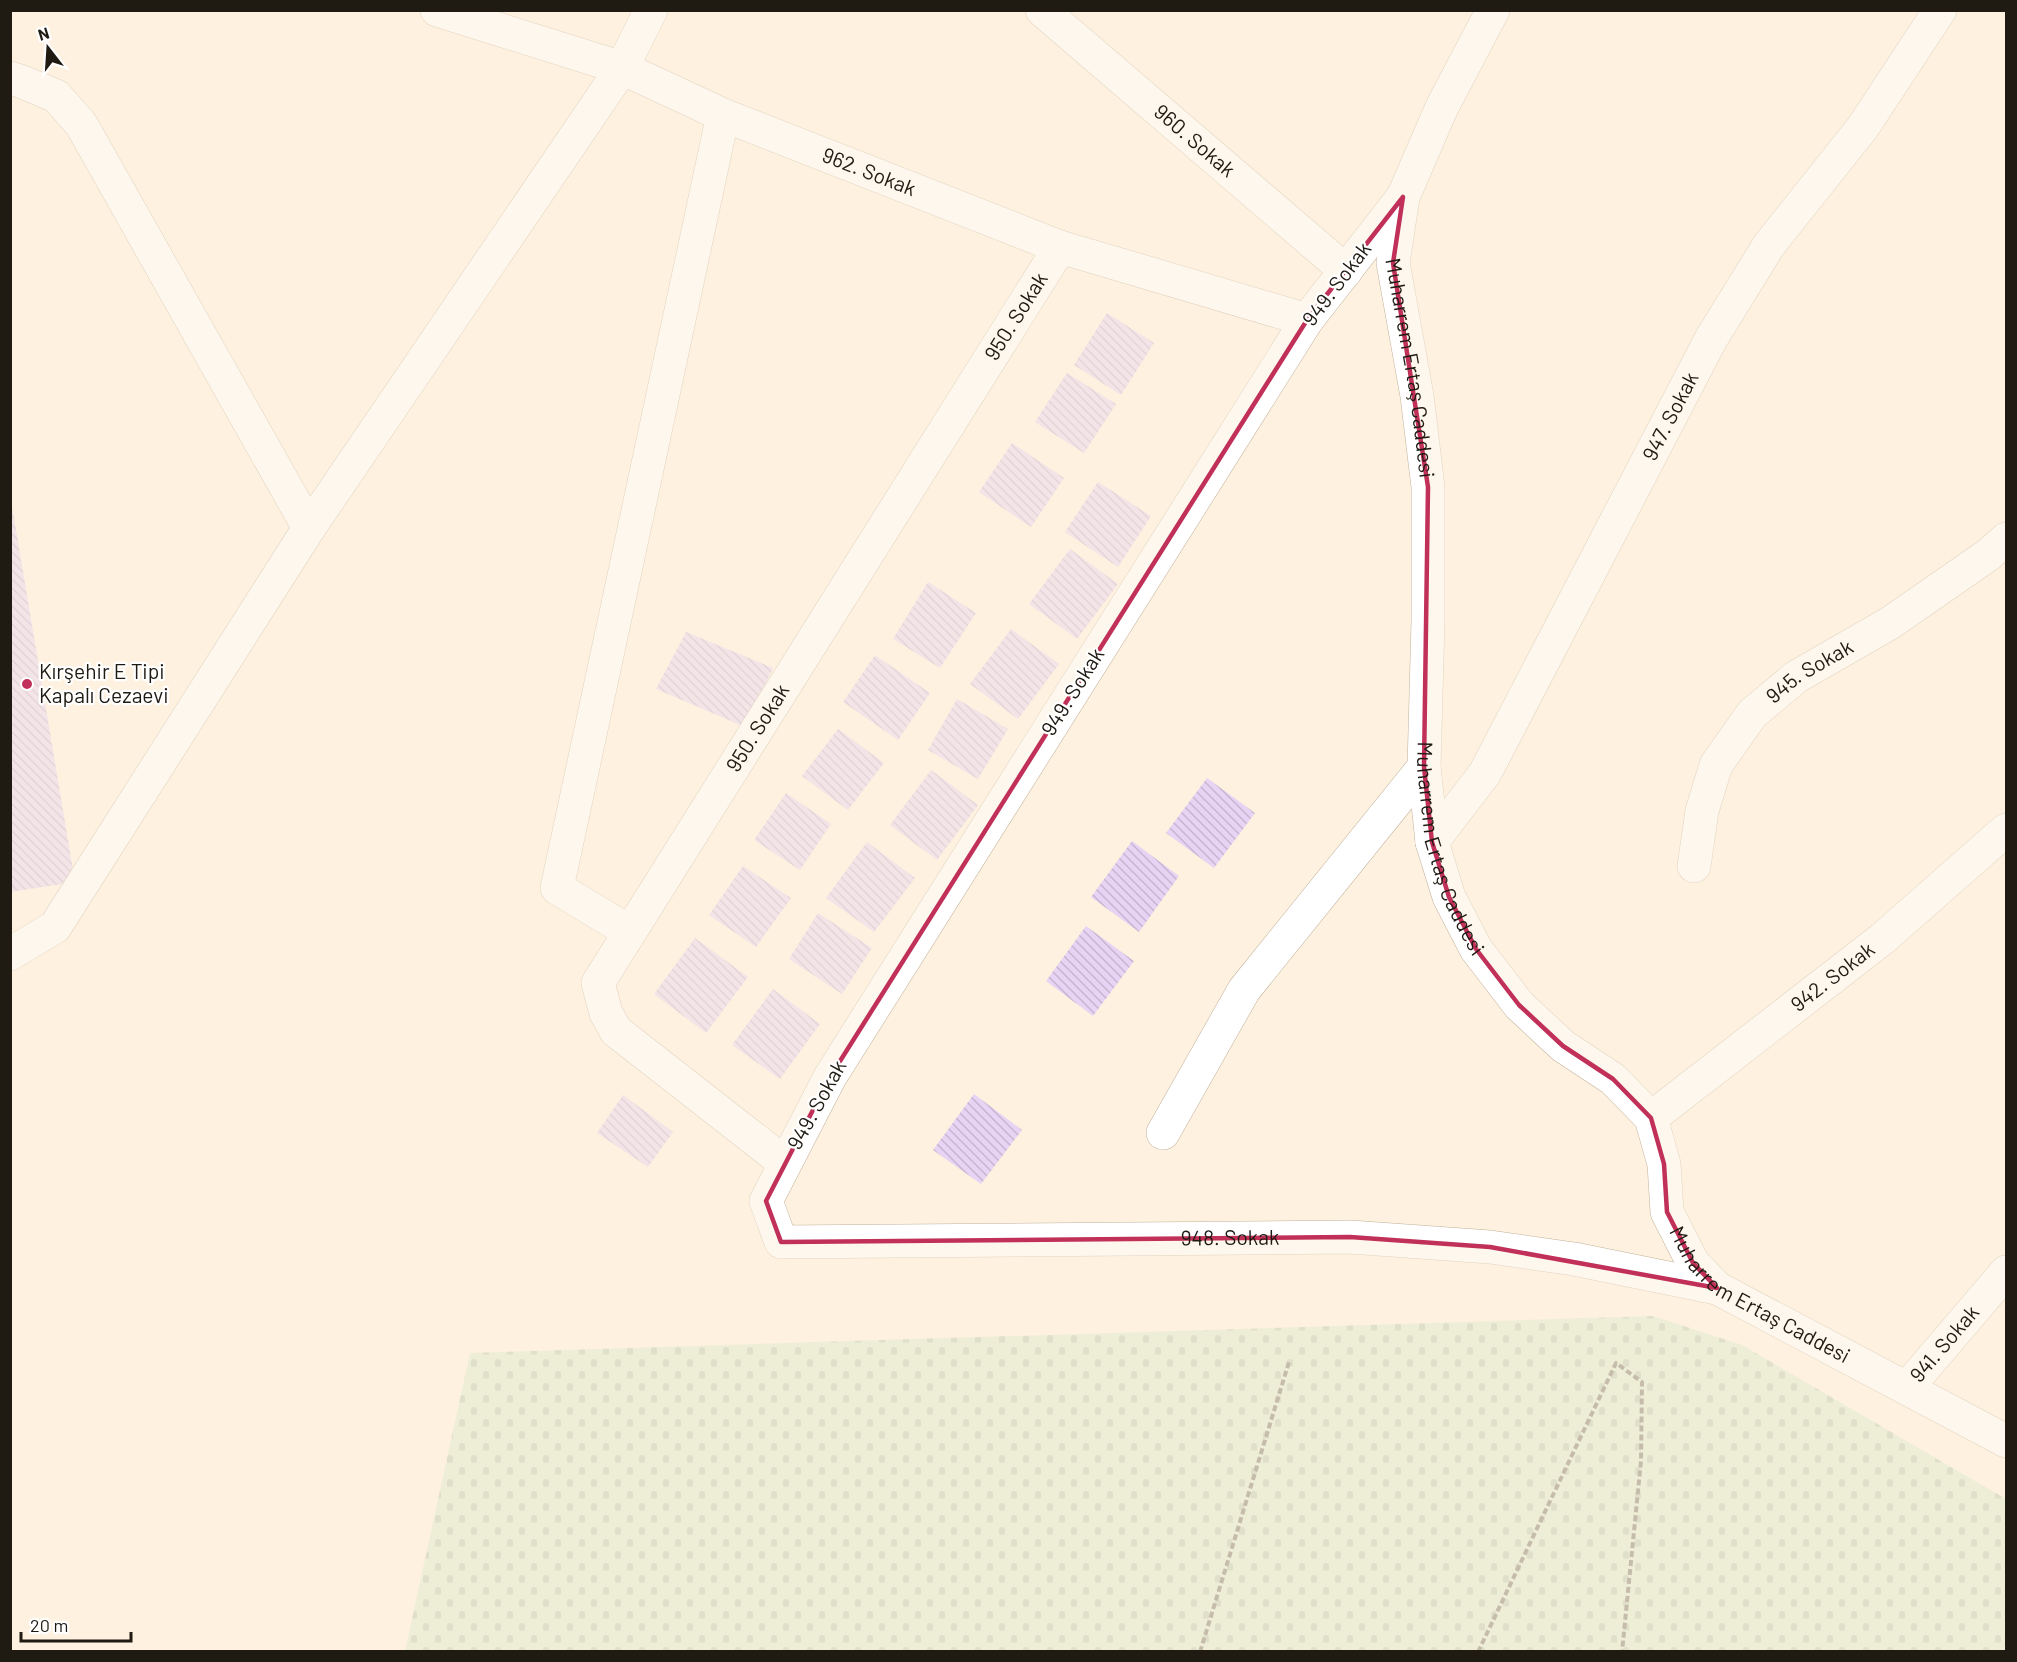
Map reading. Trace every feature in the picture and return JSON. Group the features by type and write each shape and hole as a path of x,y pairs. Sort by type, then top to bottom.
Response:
{"street":[{"name":"962. Sokak","path":"437,10 622,68 723,115 1060,247 1307,320"},
{"path":"10,954 55,927 309,528 622,68 651,10"},
{"name":"960. Sokak","path":"1042,10 1346,271"},
{"name":"Muharrem Ertaş Caddesi","path":"1493,10 1442,107 1403,196 1393,263 1417,396 1428,488 1428,621 1424,767 1432,842 1449,897 1476,949 1520,1005 1563,1046 1614,1079 1651,1118 1665,1164 1667,1212 1693,1263 1717,1288 2007,1441"},
{"name":"947. Sokak","path":"1432,842 1485,773 1711,339 1769,245 1863,126 1940,10"},
{"path":"10,78 56,96 81,124 309,528"},
{"path":"630,932 557,888 723,115"},
{"name":"949. Sokak","path":"766,1201 836,1067 1307,320 1403,196"},
{"name":"950. Sokak","path":"785,1163 616,1031 606,1013 598,983 1060,247"},
{"name":"945. Sokak","path":"1694,866 1702,811 1716,765 1752,714 1796,677 1890,623 1988,555 2007,539"},
{"path":"1163,1133 1244,990 1424,767"},
{"name":"942. Sokak","path":"1651,1118 1882,939 2007,830"},
{"name":"948. Sokak","path":"766,1201 781,1242 1350,1237 1490,1247 1574,1259 1717,1288"},
{"name":"941. Sokak","path":"1907,1388 2007,1272"}],"path":[{"path":"1200,1652 1289,1362"},
{"path":"1478,1652 1616,1363 1642,1382 1641,1461 1622,1652"}],"highlighted area":[{"path":"1403,197 1393,263 1428,487 1424,767 1432,842 1449,897 1476,949 1519,1005 1563,1046 1613,1079 1651,1118 1664,1164 1667,1212 1693,1263 1717,1288 1490,1247 1350,1237 781,1242 766,1201 830,1077 1307,320"}],"green space":[{"path":"1653,1316 1742,1345 2006,1499 2006,1651 405,1651 470,1353"}],"building":[{"path":"1107,313 1154,343 1121,395 1074,365"},
{"path":"1067,373 1116,404 1084,453 1035,422"},
{"path":"1012,443 1064,478 1031,527 979,492"},
{"path":"1098,482 1151,516 1118,567 1065,532"},
{"name":"Kırşehir E Tipi Kapalı Cezaevi","path":"10,494 75,882 10,892"},
{"path":"1070,549 1118,584 1077,639 1029,604"},
{"path":"928,582 976,613 940,668 893,639"},
{"path":"1011,629 1059,664 1018,719 970,684"},
{"path":"686,632 773,668 745,727 656,689"},
{"path":"875,655 930,693 898,740 843,702"},
{"path":"957,699 1008,729 978,779 928,750"},
{"path":"838,729 884,763 848,810 802,776"},
{"path":"931,770 978,805 937,860 890,825"},
{"path":"1207,778 1255,813 1214,868 1166,833"},
{"path":"786,793 831,824 800,870 754,840"},
{"path":"1132,841 1179,876 1139,932 1091,897"},
{"path":"867,842 915,878 874,932 826,898"},
{"path":"743,866 791,898 756,947 709,915"},
{"path":"818,913 872,948 842,994 789,959"},
{"path":"1086,926 1134,961 1093,1016 1046,981"},
{"path":"695,938 748,977 706,1033 654,994"},
{"path":"773,989 820,1024 780,1079 732,1045"},
{"path":"974,1094 1022,1130 981,1184 933,1150"},
{"path":"623,1095 673,1132 648,1167 597,1133"}],"place":[{"name":"Kırşehir E Tipi Kapalı Cezaevi","path":"27,684"}]}
